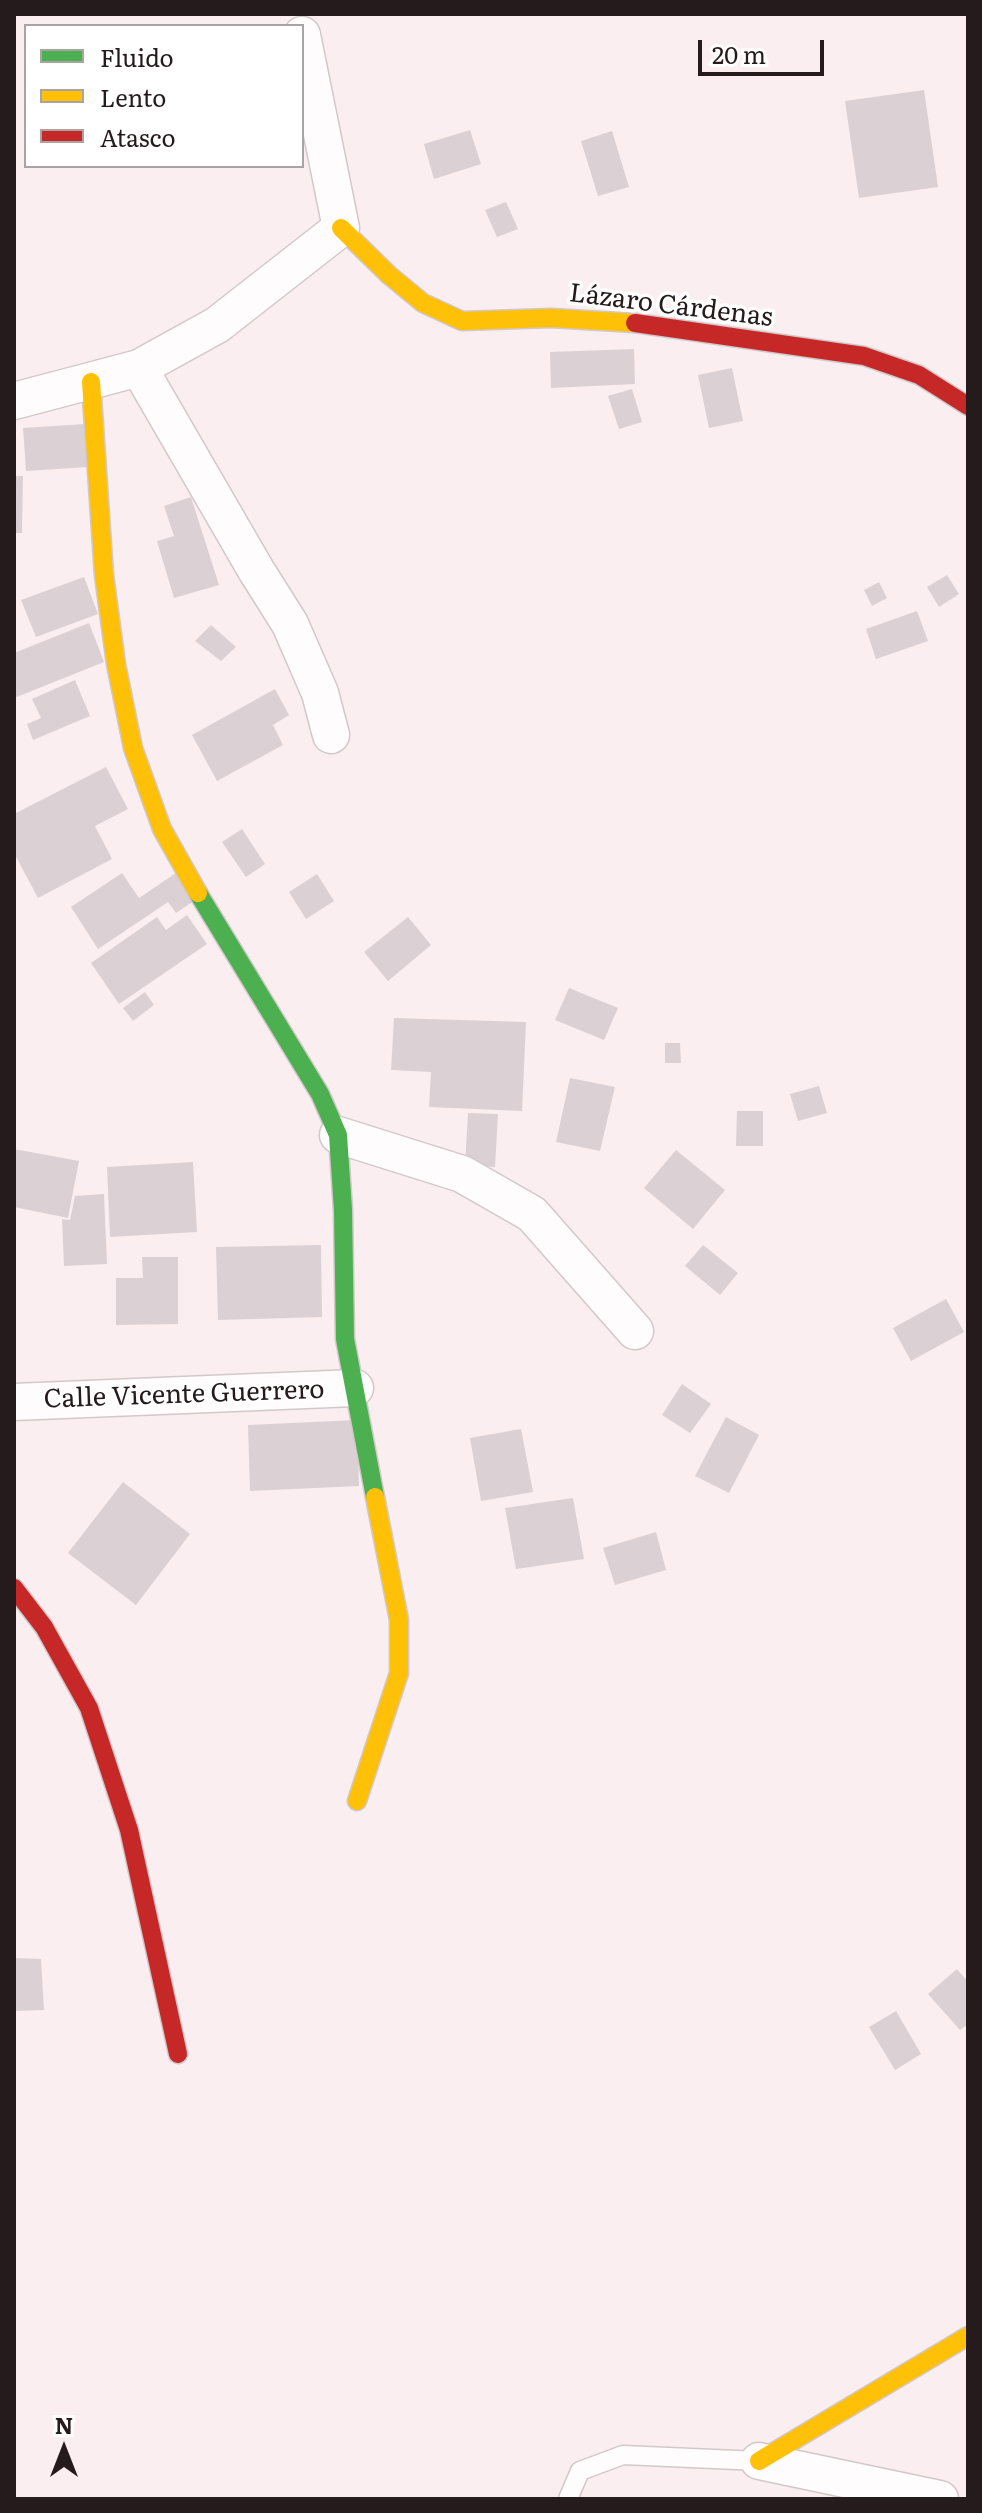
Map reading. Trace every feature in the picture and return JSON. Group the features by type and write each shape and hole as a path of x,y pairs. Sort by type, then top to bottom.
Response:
{"street":[{"path":"14,401 139,368 217,325 341,228 304,45"},
{"name":"Lázaro Cárdenas","path":"341,228 423,303 462,321 551,318 616,320 864,356 919,375 968,406"},
{"path":"139,368 290,624 320,693 331,735"},
{"path":"91,382 104,575 116,664 133,748 162,829 320,1094 338,1135 343,1210 345,1339 399,1620 399,1673 357,1801"},
{"path":"338,1135 462,1174 532,1214 635,1331"},
{"name":"Calle Vicente Guerrero","path":"14,1402 355,1388"},
{"path":"14,1588 44,1627 89,1708 129,1830 178,2054"},
{"path":"759,2461 968,2336"},
{"path":"759,2461 940,2499"}],"lane":[{"path":"568,2499 580,2471 623,2455 759,2461"}],"building":[{"path":"924,90 938,187 859,198 845,101"},
{"path":"470,130 481,164 434,179 424,144"},
{"path":"612,131 629,187 598,196 581,141"},
{"path":"506,202 518,229 497,237 485,210"},
{"path":"634,349 635,384 551,388 550,352"},
{"path":"732,368 743,421 709,428 698,375"},
{"path":"632,389 642,422 619,429 608,396"},
{"path":"85,424 88,467 26,471 23,428"},
{"path":"14,476 23,476 22,533 14,533"},
{"path":"191,497 219,585 174,598 157,541 174,536 164,506"},
{"path":"947,575 959,594 939,607 927,587"},
{"path":"84,577 98,614 36,637 21,600"},
{"path":"879,582 887,598 872,606 864,590"},
{"path":"917,611 928,641 876,659 866,629"},
{"path":"89,623 104,662 14,698 14,653"},
{"path":"211,625 236,647 221,661 195,641"},
{"path":"75,680 90,716 33,740 27,724 41,718 32,699"},
{"path":"275,689 289,715 273,725 283,745 217,781 192,735"},
{"path":"106,767 128,809 95,826 112,859 38,898 14,853 14,814"},
{"path":"242,829 265,864 246,877 222,842"},
{"path":"122,873 139,898 176,873 194,901 176,913 168,902 98,949 71,907"},
{"path":"317,874 334,901 306,919 289,892"},
{"path":"187,915 207,944 119,1004 91,963 157,917 166,930"},
{"path":"408,917 431,945 388,981 364,952"},
{"path":"569,988 618,1008 604,1040 555,1020"},
{"path":"145,992 154,1005 133,1021 123,1008"},
{"path":"394,1018 526,1022 522,1111 429,1107 431,1072 391,1070"},
{"path":"665,1043 680,1043 681,1063 665,1063"},
{"path":"570,1078 615,1087 600,1151 556,1142"},
{"path":"819,1086 827,1113 798,1121 790,1094"},
{"path":"737,1111 763,1111 763,1146 736,1146"},
{"path":"468,1113 498,1114 495,1167 465,1166"},
{"path":"14,1149 79,1161 68,1218 14,1207"},
{"path":"676,1150 725,1190 693,1229 644,1188"},
{"path":"193,1162 197,1232 110,1237 107,1167"},
{"path":"104,1194 107,1264 64,1266 62,1219 70,1220 75,1196"},
{"path":"321,1245 322,1317 218,1320 216,1247"},
{"path":"703,1245 738,1273 720,1295 685,1266"},
{"path":"142,1257 178,1257 178,1324 116,1325 116,1278 143,1278"},
{"path":"946,1299 964,1332 911,1361 893,1328"},
{"path":"682,1384 711,1404 690,1433 662,1415"},
{"path":"726,1417 759,1435 729,1493 695,1476"},
{"path":"357,1420 359,1486 250,1491 248,1425"},
{"path":"521,1429 533,1492 481,1501 470,1438"},
{"path":"123,1482 190,1534 136,1605 68,1553"},
{"path":"573,1498 584,1559 516,1569 505,1508"},
{"path":"656,1532 666,1570 615,1585 603,1548"},
{"path":"14,1958 41,1959 44,2010 14,2011"},
{"path":"957,1969 968,1982 968,2024 960,2030 928,1994"},
{"path":"896,2011 921,2054 895,2070 869,2027"}],"traffic: fast":[{"path":"198,893 320,1094 338,1135 343,1210 345,1339 375,1497"}],"traffic: slow":[{"path":"341,228 423,303 462,321 551,318 635,323"},
{"path":"91,382 104,575 116,664 133,748 162,829 198,893"},
{"path":"357,1801 399,1673 399,1620 375,1497"},
{"path":"759,2461 968,2336"}],"traffic: jam":[{"path":"635,323 864,356 919,375 968,406"},
{"path":"14,1588 44,1627 89,1708 129,1830 178,2054"}]}
